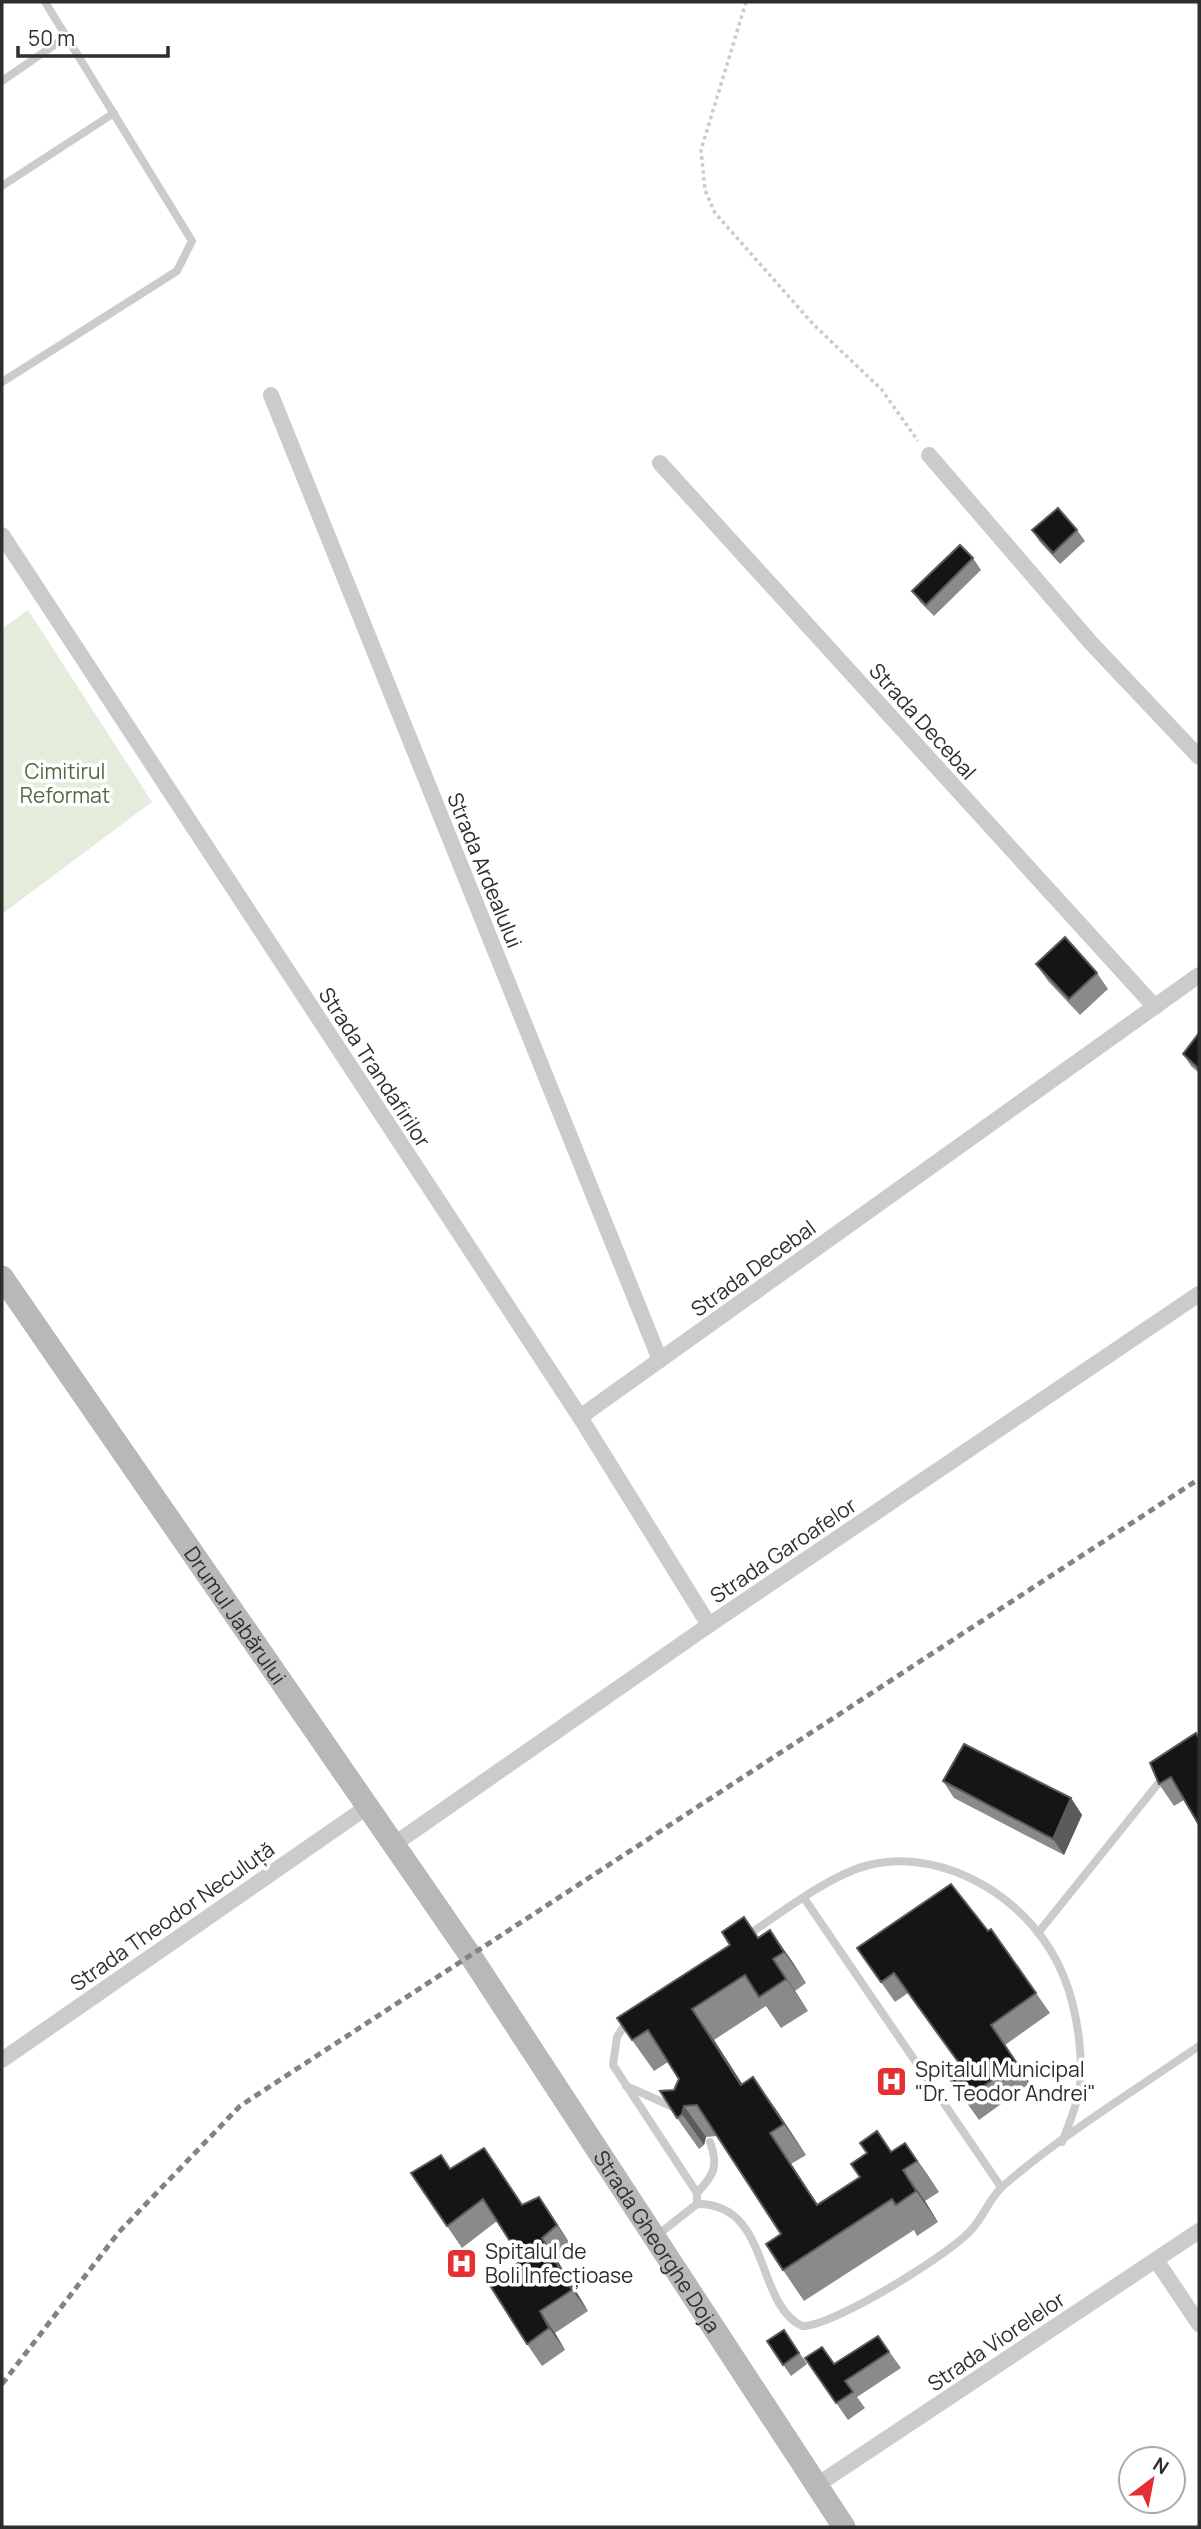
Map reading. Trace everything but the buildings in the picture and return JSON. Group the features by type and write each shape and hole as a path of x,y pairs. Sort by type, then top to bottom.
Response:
{"main road":[{"name":"Drumul Jabărului","path":"2,1277 470,1955"},
{"name":"Strada Gheorghe Doja","path":"470,1955 844,2527"}],"street":[{"name":"Strada Ardealului","path":"271,395 660,1360"},
{"path":"929,455 1091,643 1199,757"},
{"name":"Strada Decebal","path":"660,463 1155,1007"},
{"name":"Strada Trandafirilor","path":"2,536 580,1417 709,1625"},
{"name":"Strada Decebal","path":"580,1417 1199,975"},
{"name":"Strada Garoafelor","path":"393,1846 709,1625 1199,1294"},
{"name":"Strada Theodor Neculuță","path":"2,2060 366,1807"},
{"name":"Strada Viorelelor","path":"817,2485 1199,2231"},
{"path":"1156,2260 1199,2324"}],"lane":[{"path":"2,382 177,271 192,241 45,2"},
{"path":"2,81 66,37"},
{"path":"2,186 114,113"},
{"path":"1038,1933 1174,1763"},
{"path":"735,1943 804,1898 866,1866 906,1861 936,1866 989,1888 1038,1933 1063,1975 1073,2003 1082,2067 1077,2102 1062,2142"},
{"path":"804,1898 1000,2187"},
{"path":"633,2011 617,2037 614,2065 697,2193 697,2204"},
{"path":"655,2238 697,2204 722,2207 736,2217 746,2230 787,2315 802,2326 811,2326 889,2287 939,2255 971,2230 1000,2187 1199,2046"},
{"path":"626,2086 693,2116"},
{"path":"697,2193 710,2179 716,2159 710,2142"}],"path":[{"path":"746,2 702,150 705,190 715,213 813,324 882,390 929,455"}],"green space":[{"name":"Cimitirul Reformat","path":"28,610 152,802 2,914 2,629"}],"railway":[{"path":"2,2384 119,2232 240,2106 1199,1479"}],"place":[{"name":"Spitalul Municipal \"Dr. Teodor Andrei\"","path":"892,2081"},
{"name":"Spitalul de Boli Infecțioase","path":"462,2263"}]}
